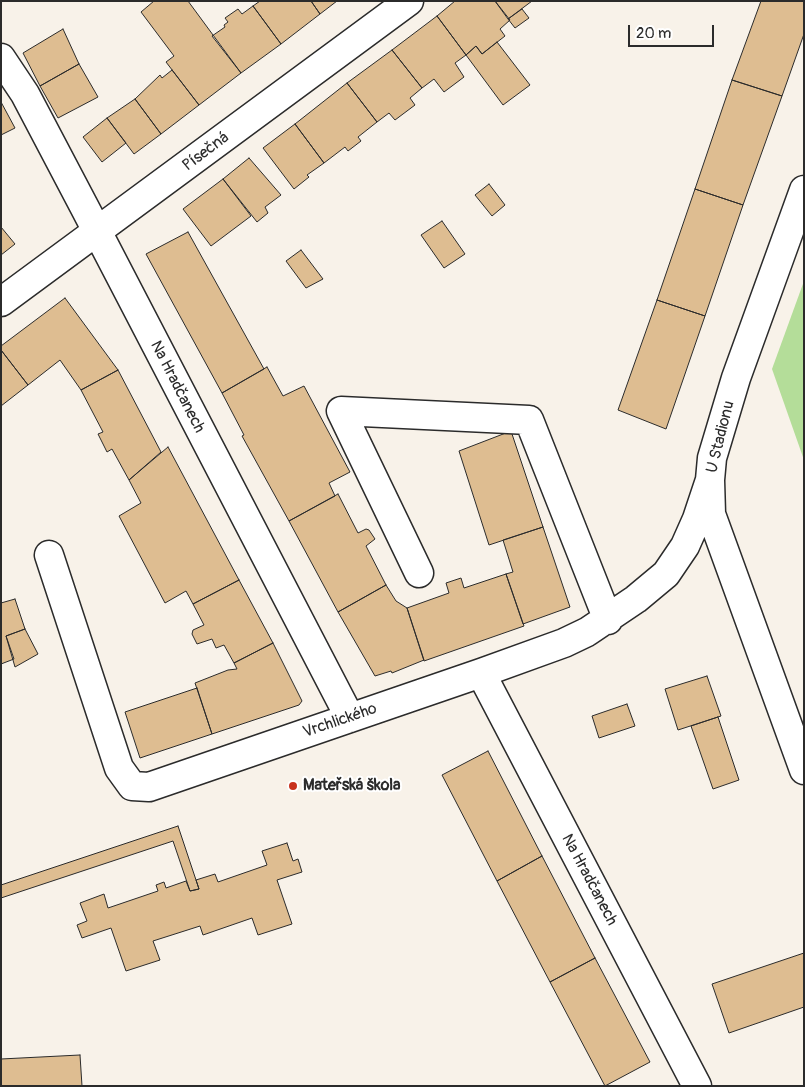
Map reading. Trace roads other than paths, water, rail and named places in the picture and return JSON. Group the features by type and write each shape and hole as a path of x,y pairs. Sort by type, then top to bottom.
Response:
{"street":[{"name":"Písečná","path":"1,302 409,1"},
{"name":"Na Hradčanech","path":"1,58 24,94 350,718"},
{"name":"U Stadionu","path":"804,190 736,378 712,458 710,480 711,514 804,770"},
{"path":"419,573 341,411 529,420 608,620"},
{"name":"Vrchlického","path":"49,555 119,768 132,786 150,787 564,643 608,620 666,574 698,519 710,480"},
{"name":"Na Hradčanech","path":"481,673 697,1086"}],"place":[{"name":"Mateřská škola","path":"293,786"}]}
